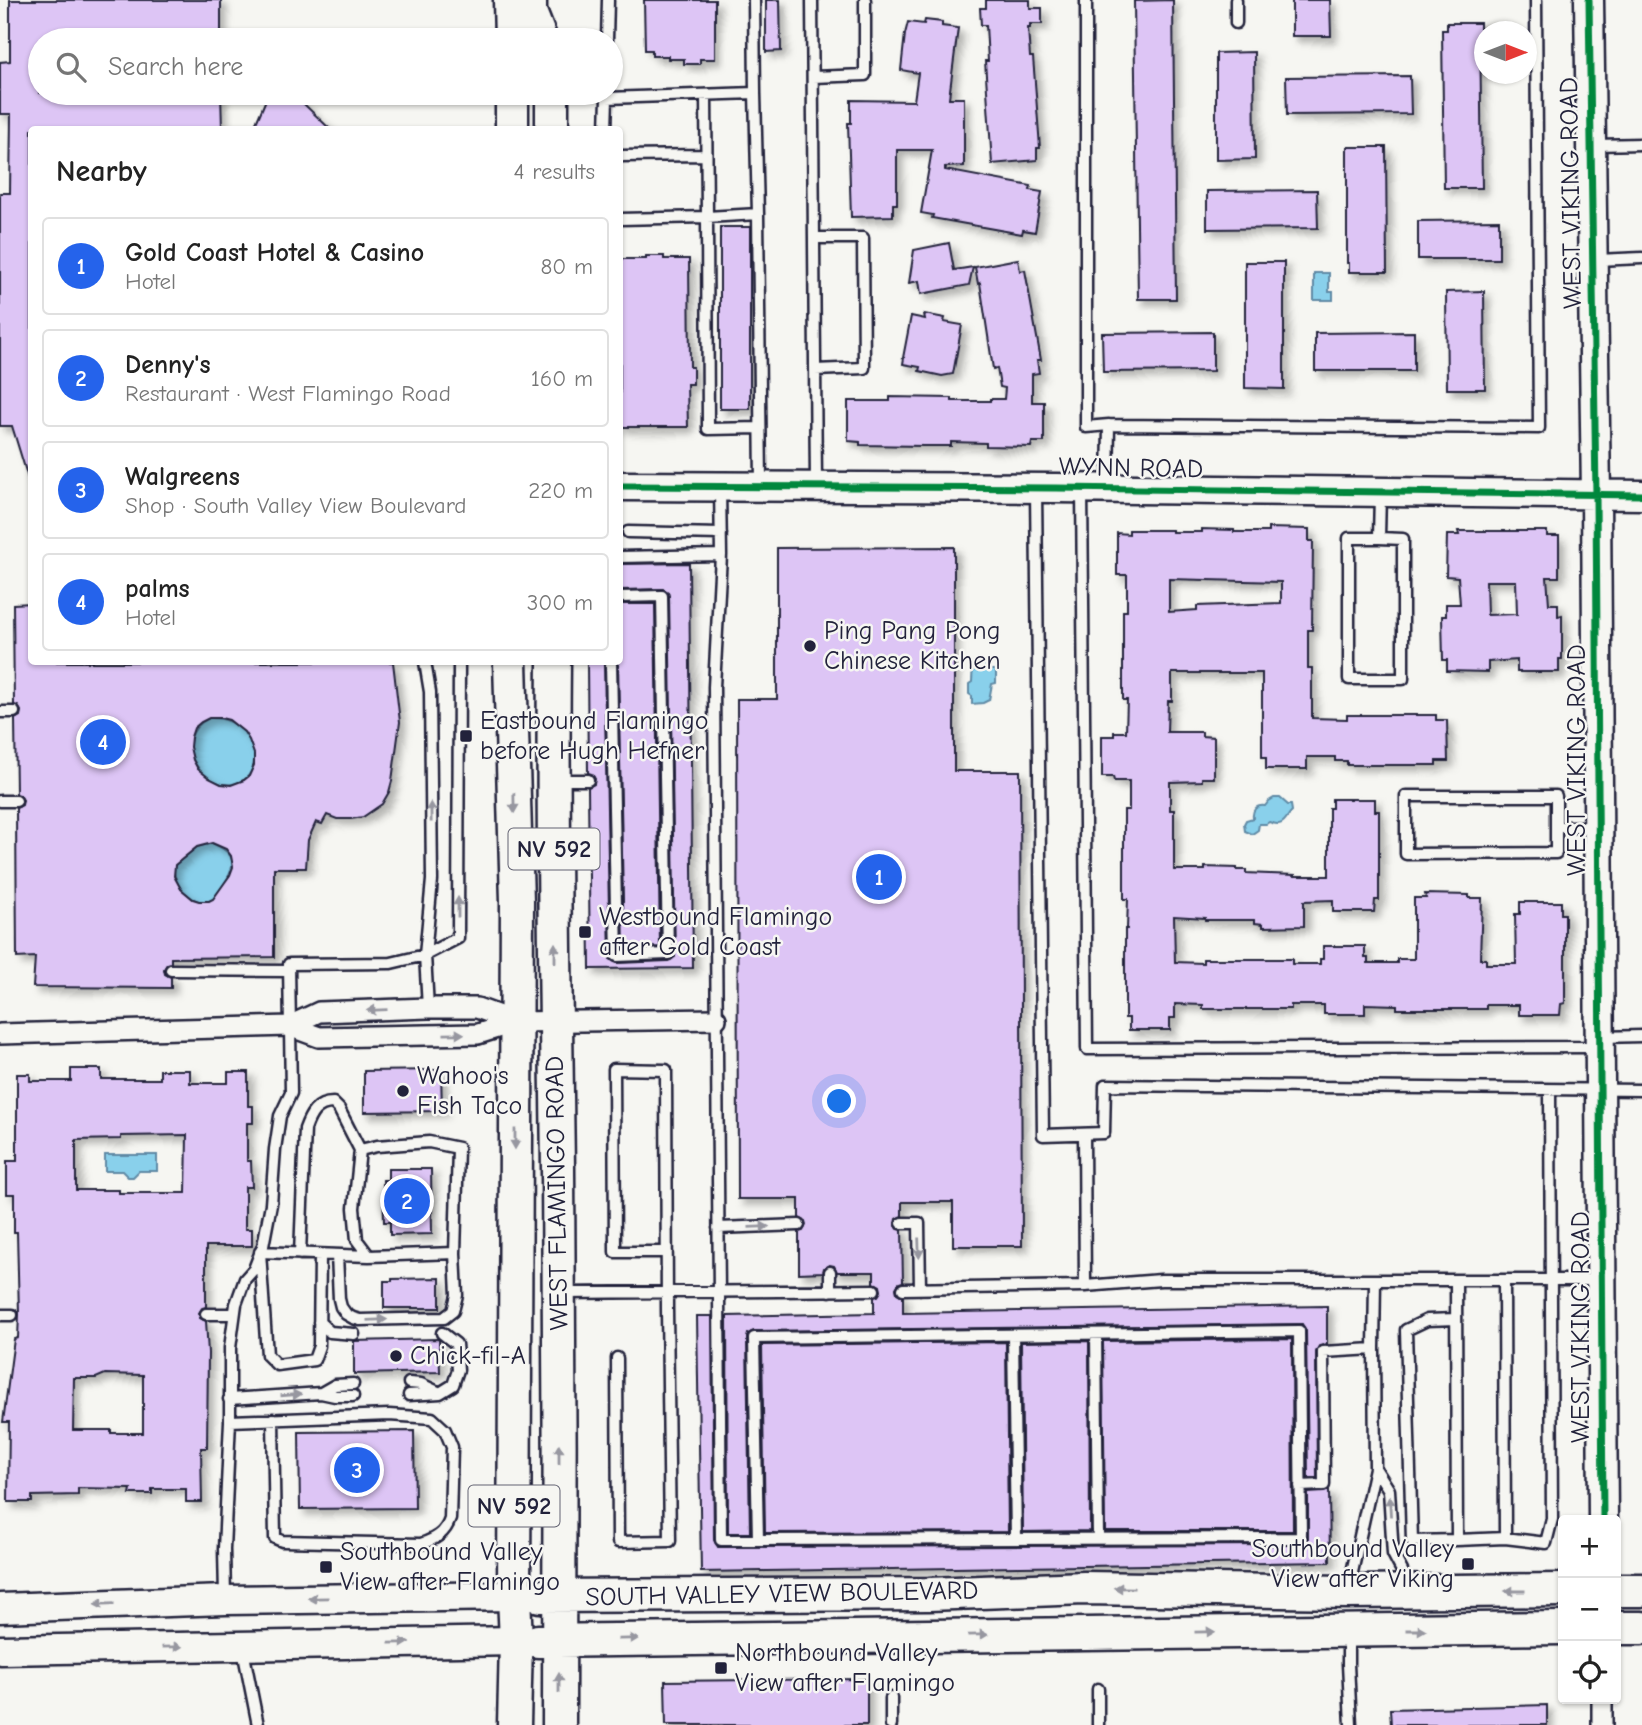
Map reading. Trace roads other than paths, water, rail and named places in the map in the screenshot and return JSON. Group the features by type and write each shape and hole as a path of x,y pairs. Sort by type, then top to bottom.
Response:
{"main road":[{"path":"510,0 511,28"},
{"path":"530,0 530,12 536,28"},
{"path":"551,0 552,28"},
{"path":"512,105 512,126"},
{"path":"552,105 552,126"},
{"name":"WEST FLAMINGO ROAD","path":"510,665 517,901 514,1725"},
{"name":"WEST FLAMINGO ROAD","path":"554,665 559,1725"},
{"name":"SOUTH VALLEY VIEW BOULEVARD","path":"514,1596 940,1594 1084,1588 1348,1592 1558,1590"},
{"path":"1621,1590 1642,1590"},
{"path":"1348,1592 1348,1630"},
{"path":"1621,1628 1642,1628"},
{"name":"SOUTH VALLEY VIEW BOULEVARD","path":"516,1641 1558,1629"}],"street":[{"name":"WEST VIKING ROAD","path":"1589,0 1596,495 1603,1515"},
{"name":"WYNN ROAD","path":"623,486 1642,495"},
{"path":"289,1026 318,1012 477,1007 516,1022"},
{"path":"0,1034 289,1026 319,1037 478,1034 516,1022 716,1019"},
{"name":"SOUTH VALLEY VIEW BOULEVARD","path":"0,1608 225,1600 514,1596"},
{"name":"SOUTH VALLEY VIEW BOULEVARD","path":"0,1650 516,1641"},
{"path":"1602,1704 1602,1725"}],"lane":[{"path":"607,28 608,0"},
{"path":"754,0 761,487"},
{"path":"812,0 816,487"},
{"path":"813,77 865,75 865,0"},
{"path":"1086,0 1086,427 1539,428 1535,0"},
{"path":"1236,0 1236,23"},
{"path":"623,95 755,93"},
{"path":"706,95 708,429 760,428"},
{"path":"607,105 607,126"},
{"path":"1591,145 1642,144"},
{"path":"623,156 706,155"},
{"path":"623,219 758,214"},
{"path":"814,238 863,239 864,356 864,368 815,370"},
{"path":"1592,260 1642,258"},
{"path":"1109,425 1095,489 1087,1049 1600,1042 1642,1037"},
{"path":"720,487 721,555 714,687 721,1540 758,1540 1016,1539 1098,1539 1301,1538 1299,1331 754,1338 758,1540"},
{"path":"1036,488 1043,1135 1104,1133 1105,1085 1642,1090"},
{"path":"1379,538 1380,492"},
{"path":"628,532 721,534"},
{"path":"1349,538 1379,538 1403,539 1403,679 1349,679 1349,538"},
{"path":"623,556 721,555"},
{"path":"611,665 617,956 668,954 662,596 623,597"},
{"path":"426,665 430,692 432,880 425,956 428,1009"},
{"path":"225,1600 223,1549 230,1421 230,1348 236,1304 245,1279 254,1269 263,1246 271,1204 280,1116 291,1093 289,964 391,963 425,956 458,938 459,665"},
{"path":"0,712 15,712"},
{"path":"554,780 588,780"},
{"path":"1406,796 1556,796 1556,827 1556,853 1406,854 1406,796"},
{"path":"0,801 16,801"},
{"path":"1556,827 1598,827"},
{"path":"171,970 289,971"},
{"path":"617,1358 618,1542 670,1541 666,1070 614,1069 615,1252 667,1252"},
{"path":"1456,1319 1427,1320 1406,1330 1412,1541 1505,1538 1546,1543 1552,1519 1550,1090"},
{"path":"300,1254 305,1129 318,1106 333,1103 339,1109 360,1150 354,1208 358,1240 369,1256"},
{"path":"1084,1134 1085,1286"},
{"path":"337,1255 339,1299 346,1314 360,1320 444,1318 453,1311 457,1295 457,1148 429,1142 360,1150"},
{"path":"902,1223 919,1223 920,1289"},
{"path":"718,1228 799,1225"},
{"path":"260,1252 369,1256 455,1253"},
{"path":"260,1252 267,1355 278,1364 314,1360 319,1346 320,1255"},
{"path":"830,1272 830,1291"},
{"path":"903,1289 1085,1286 1161,1280 1601,1280"},
{"path":"1348,1592 1375,1468 1375,1280"},
{"path":"1456,1280 1457,1539"},
{"path":"1504,1280 1505,1538"},
{"path":"558,1293 874,1290"},
{"path":"206,1314 234,1314"},
{"path":"0,1315 12,1315"},
{"path":"319,1322 331,1332 354,1334"},
{"path":"409,1395 440,1393 453,1385 458,1370 456,1344 442,1333"},
{"path":"1096,1334 1098,1539"},
{"path":"1013,1335 1016,1539"},
{"path":"1300,1486 1324,1485 1323,1352 1374,1349"},
{"path":"409,1383 421,1384 440,1393"},
{"path":"321,1393 335,1385 353,1384"},
{"path":"229,1399 321,1393 353,1396"},
{"path":"230,1421 273,1419 389,1415 432,1418 445,1430 452,1447 448,1526 438,1538 421,1544 282,1541 275,1538 273,1419"},
{"path":"1375,1468 1389,1490 1393,1554 1412,1591"},
{"path":"1348,1630 1351,1725"},
{"path":"242,1646 258,1725"},
{"path":"1098,1689 1098,1725"},
{"path":"891,1699 891,1725"}],"water":[{"path":"1314,273 1329,273 1329,292 1333,292 1333,300 1314,300"},
{"path":"973,663 984,663 989,670 996,670 996,683 992,684 989,700 983,703 972,704 972,696 969,694"},
{"path":"209,718 237,725 249,738 253,747 253,766 242,781 227,784 214,781 203,774 195,764 191,739 197,727"},
{"path":"1274,798 1280,798 1291,805 1292,811 1285,820 1278,824 1259,824 1258,830 1252,834 1245,831 1244,824 1246,820 1253,818 1255,809 1265,806"},
{"path":"212,843 230,856 231,872 213,899 195,900 184,892 177,881 175,865 197,847"},
{"path":"105,1155 157,1155 157,1171 139,1171 133,1177 128,1177 122,1171 105,1171"}],"place":[{"name":"Ping Pang Pong Chinese Kitchen","path":"810,646"},
{"name":"Eastbound Flamingo before Hugh Hefner","path":"466,736"},
{"name":"palms","path":"103,742"},
{"name":"Gold Coast Hotel & Casino","path":"879,877"},
{"name":"Westbound Flamingo after Gold Coast","path":"585,932"},
{"name":"Wahoo's Fish Taco","path":"403,1091"},
{"name":"Denny's","path":"407,1201"},
{"name":"Chick-fil-A","path":"396,1356"},
{"name":"Walgreens","path":"357,1470"},
{"name":"Southbound Valley View after Viking","path":"1468,1564"},
{"name":"Southbound Valley View after Flamingo","path":"326,1567"},
{"name":"Northbound Valley View after Flamingo","path":"721,1668"}]}
